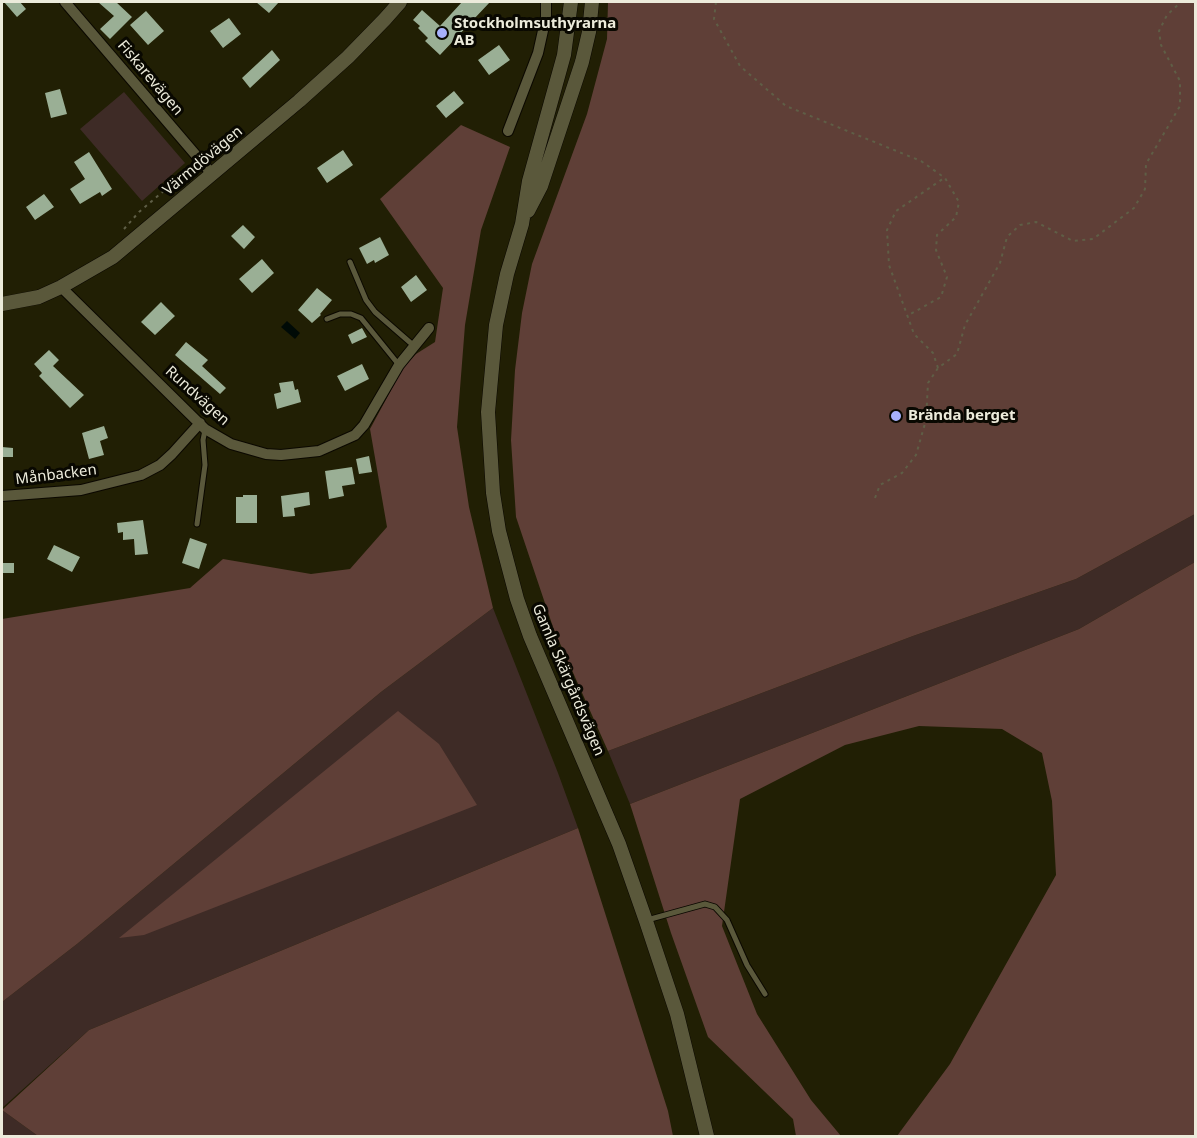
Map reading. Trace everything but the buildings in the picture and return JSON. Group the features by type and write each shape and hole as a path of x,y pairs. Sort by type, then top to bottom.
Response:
{"main road":[{"name":"Värmdövägen","path":"2,304 39,297 113,257 348,57 400,2"},
{"name":"Gamla Skärgårdsvägen","path":"571,2 564,55 529,181 522,224 498,315 488,412 489,447 499,531 517,599 530,636 619,844 646,921 677,1014 707,1137"},
{"name":"Gamla Skärgårdsvägen","path":"522,224 541,186 569,106 589,32 592,2"}],"street":[{"name":"Fiskarevägen","path":"65,2 212,174"},
{"path":"508,131 538,53 546,17 546,2"},
{"name":"Rundvägen","path":"61,287 202,426 231,444 255,453 281,455 319,451 341,443 354,435 364,425 399,365 429,328"},
{"name":"Månbacken","path":"2,496 81,490 141,475 160,465 202,426"}],"lane":[{"path":"350,262 366,300 375,312 414,345"},
{"path":"327,320 340,314 351,314 361,318 399,365"},
{"path":"197,524 204,476 202,426"},
{"path":"646,921 705,904 715,907 727,920 747,965 765,994"}],"path":[{"path":"717,2 714,19 740,66 786,106 921,161 945,178 959,202 956,217 937,235 936,250 948,277 940,297 907,316"},
{"path":"875,498 880,485 902,473 916,455 926,420 928,383 938,368 957,354 964,325 1000,263 1007,237 1020,225 1036,222 1073,241 1093,239 1134,208 1145,189 1146,164 1180,106 1180,81 1161,45 1159,31 1167,15 1181,2"},
{"path":"938,368 933,353 914,334 907,316 889,265 887,230 896,211 945,178"}],"shaded area":[{"path":"608,2 1195,2 1195,514 1076,579 913,636 608,751 554,630 516,517 511,440 515,370 522,313 532,264 587,114 607,39"},
{"path":"124,92 185,163 142,201 80,129"},
{"path":"461,125 510,147 481,230 465,325 457,427 469,507 493,608 381,692 77,944 2,1002 2,619 190,588 223,559 311,574 350,569 387,527 370,429 403,368 416,354 435,342 443,288 380,199"},
{"path":"287,321 300,333 295,339 281,327"},
{"path":"1195,514 1195,562 1079,629 630,804 608,751 913,636 1076,579"},
{"path":"1195,562 1195,1136 897,1136 950,1064 1056,875 1052,801 1042,753 1002,729 919,726 845,745 740,799 722,926 757,1014 811,1100 841,1136 796,1136 793,1119 708,1037 671,933 630,804 1079,629"},
{"path":"493,608 578,828 89,1030 2,1108 2,1002 77,944 381,692"},
{"path":"398,711 439,744 477,805 144,935 119,938"},
{"path":"578,828 668,1111 673,1136 38,1136 2,1110 89,1030"},
{"path":"2,1110 38,1136 2,1136"}],"place":[{"name":"Stockholmsuthyrarna AB","path":"442,33"},
{"name":"Brända berget","path":"896,416"}]}
